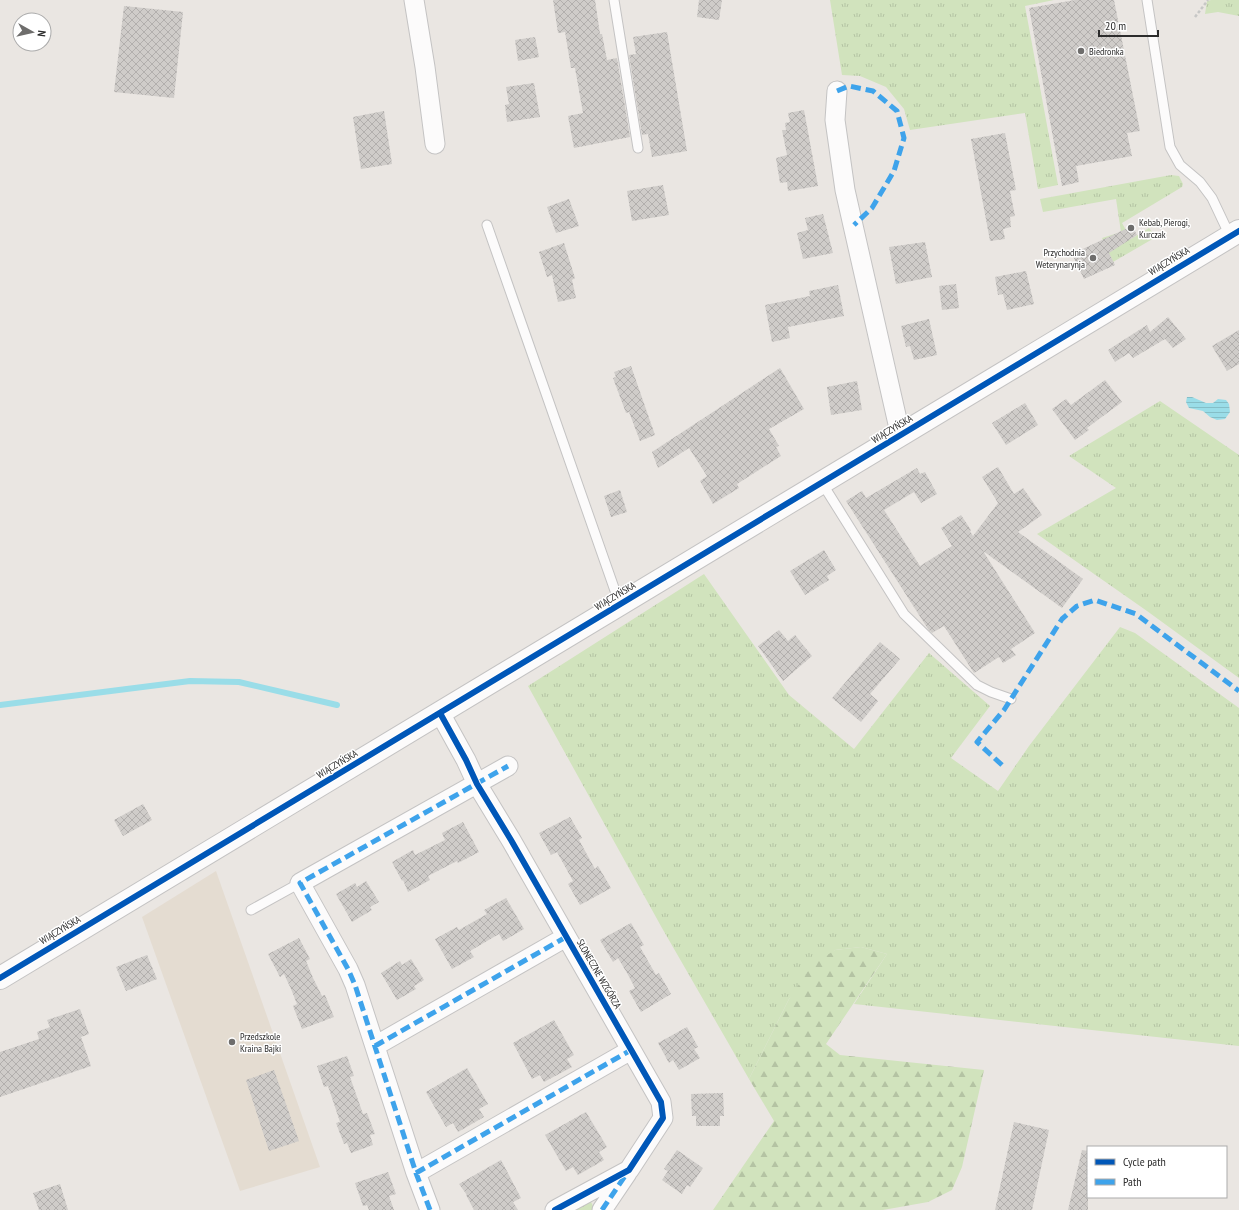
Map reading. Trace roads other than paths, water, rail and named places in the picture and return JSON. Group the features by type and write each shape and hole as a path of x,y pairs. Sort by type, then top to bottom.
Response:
{"street":[{"path":"414,0 425,68 434,144"},
{"path":"836,92 835,120 845,190 898,424 902,435"},
{"name":"WIĄCZYŃSKA","path":"0,978 1234,234"},
{"name":"SŁONECZNE WZGÓRZA","path":"440,713 466,760 477,784 511,840 661,1102 663,1118 602,1210"},
{"path":"430,1210 416,1173 355,985 348,969 300,883 508,766"},
{"name":"SŁONECZNE WZGÓRZA","path":"375,1046 566,937"},
{"path":"416,1173 631,1050"},
{"name":"SŁONECZNE WZGÓRZA","path":"555,1210 629,1170"}],"lane":[{"path":"614,0 638,148"},
{"path":"1148,0 1170,147 1180,165 1200,182 1212,198 1234,234"},
{"path":"487,225 620,605"},
{"path":"822,483 904,614 977,685 1011,699"},
{"path":"251,910 300,883"}],"water":[{"path":"1187,397 1192,397 1206,403 1213,403 1218,399 1226,400 1229,404 1230,412 1225,419 1217,420 1210,417 1203,411 1189,408 1186,402"}],"waterway":[{"path":"0,705 190,681 239,682 337,705"}],"place":[{"name":"Biedronka","path":"1081,51"},
{"name":"Kebab, Pierogi, Kurczak","path":"1131,228"},
{"name":"Przychodnia Weterynarynja","path":"1093,258"},
{"name":"Przedszkole Kraina Bajki","path":"232,1042"}]}
